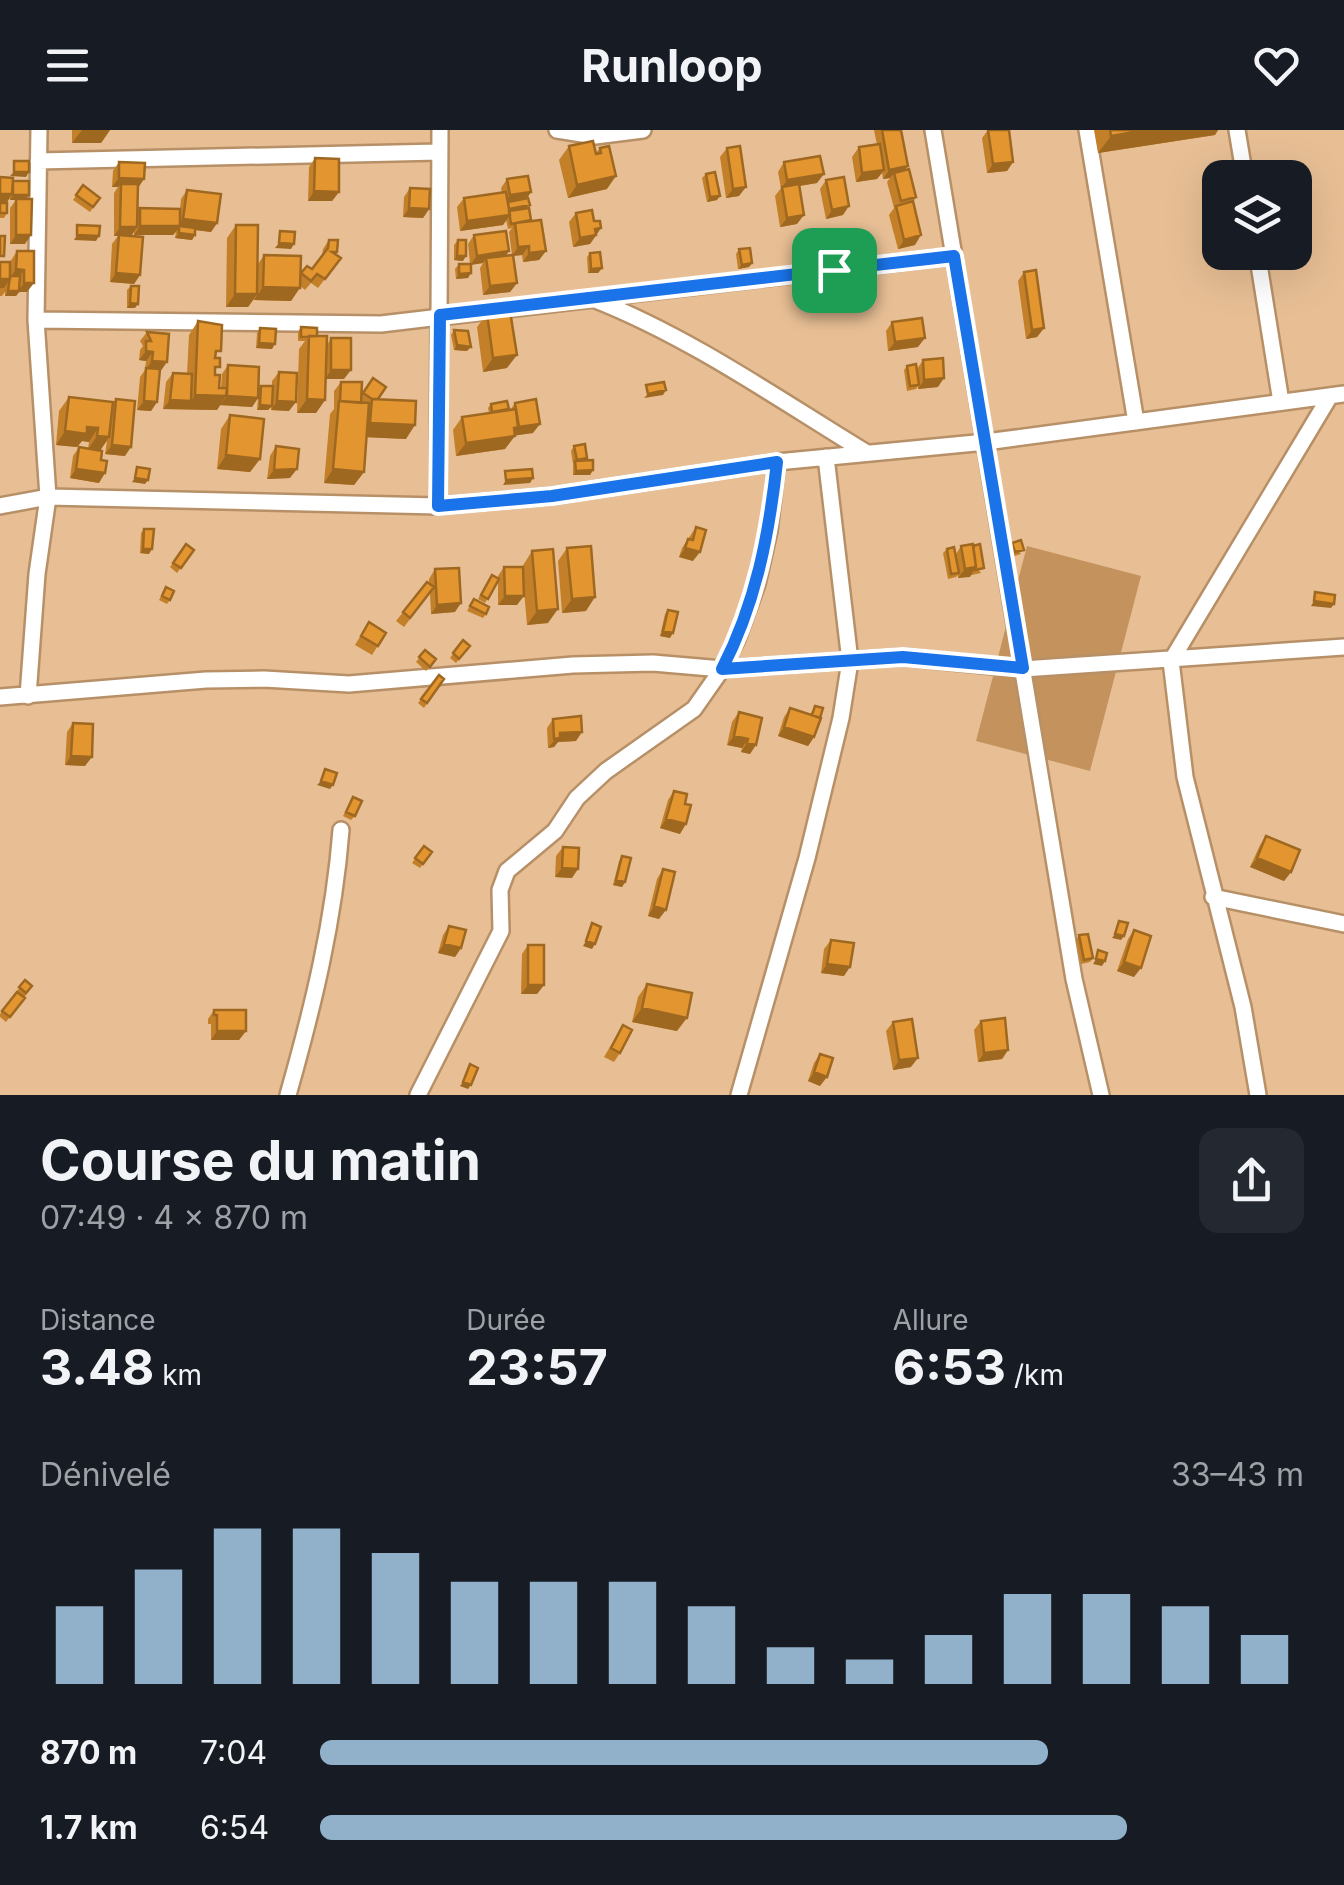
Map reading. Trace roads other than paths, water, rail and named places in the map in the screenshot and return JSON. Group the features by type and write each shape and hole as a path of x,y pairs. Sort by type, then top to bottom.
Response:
{"street":[{"path":"28,696 37,574 48,497 36,320 38,130"},
{"path":"438,506 440,130"},
{"path":"558,130 595,136 643,130"},
{"path":"933,130 1074,979 1101,1095"},
{"path":"1087,130 1136,422"},
{"path":"1237,130 1242,160"},
{"path":"38,161 439,152"},
{"path":"36,320 382,324 954,256"},
{"path":"1260,270 1280,402"},
{"path":"593,298 745,378 867,453"},
{"path":"0,506 48,497 438,506 552,496 777,462 986,442 1337,395"},
{"path":"1258,1095 1240,991 1185,777 1171,660 1337,395"},
{"path":"738,1095 807,858 841,718 850,660 826,457"},
{"path":"418,1095 501,932 500,890 507,871 555,831 577,798 606,771 694,708 722,669 756,584 769,531 777,462"},
{"path":"0,697 206,680 349,684 573,665 653,663 722,669 903,657 1023,668 1344,647"},
{"path":"288,1095 322,966 341,830"},
{"path":"1213,896 1344,924"}]}
